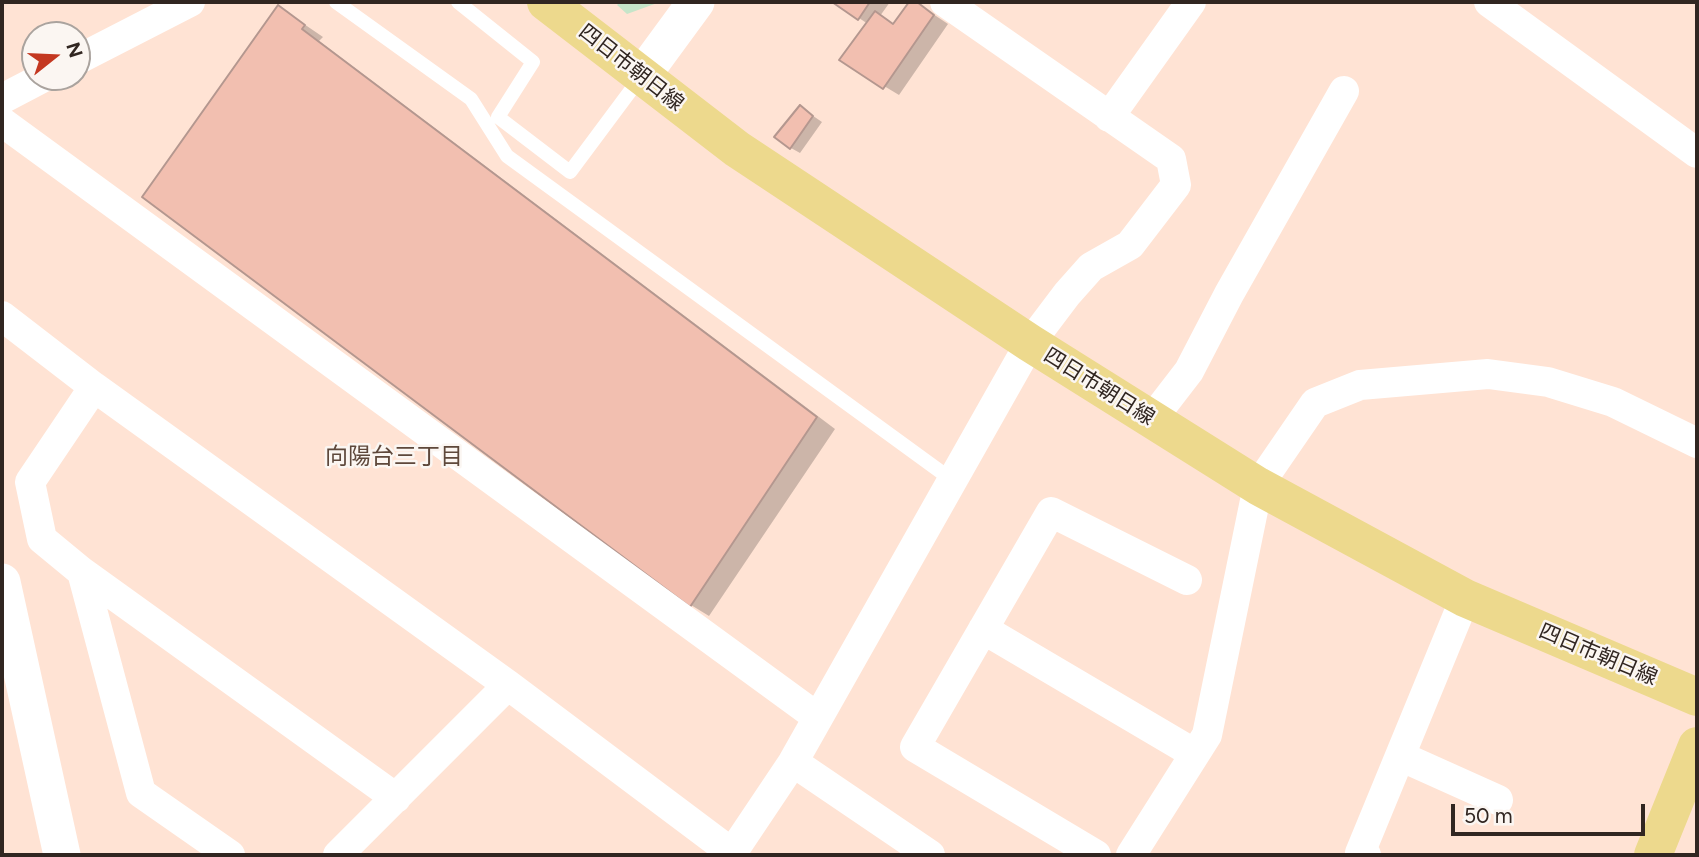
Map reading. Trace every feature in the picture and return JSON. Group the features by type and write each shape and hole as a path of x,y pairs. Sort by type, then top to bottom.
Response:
{"main road":[{"name":"四日市朝日線","path":"546,2 737,149 1030,344 1258,486 1465,598 1697,697"},
{"path":"1653,855 1697,746"}],"street":[{"path":"91,53 190,2"},
{"path":"641,77 696,2"},
{"path":"2,316 94,387 508,685 732,853 793,762 1030,344 1091,267 1130,245 1177,185 1171,159 945,2"},
{"path":"1109,117 1191,2"},
{"path":"1489,2 1697,153"},
{"path":"2,99 21,89"},
{"path":"1152,419 1189,371 1229,294 1344,91"},
{"path":"2,122 817,717"},
{"path":"1130,855 1206,735 1258,486 1315,403 1360,385 1488,374 1549,382 1613,402 1697,443"},
{"path":"94,387 30,482 42,539 82,572 396,798"},
{"path":"1096,855 915,747 1051,512 1187,580"},
{"path":"82,572 141,793 230,855"},
{"path":"2,582 9,657 62,855"},
{"path":"1366,855 1360,853 1465,598"},
{"path":"983,629 1195,754"},
{"path":"338,855 508,685"},
{"path":"1400,756 1498,800"},
{"path":"793,762 930,855"}],"lane":[{"path":"337,2 471,99 507,156 952,480"},
{"path":"458,2 533,62 498,117 570,172 641,77"}],"green space":[{"path":"620,2 660,2 627,14 617,5"}],"building":[{"path":"832,2 870,2 858,20"},
{"path":"909,2 917,2 934,15 883,89 839,60 875,11 893,24"},
{"path":"278,5 305,25 302,29 817,417 690,607 142,197"},
{"path":"800,105 813,116 790,149 774,137"}],"district":[{"name":"向陽台三丁目","path":"394,457"}]}
